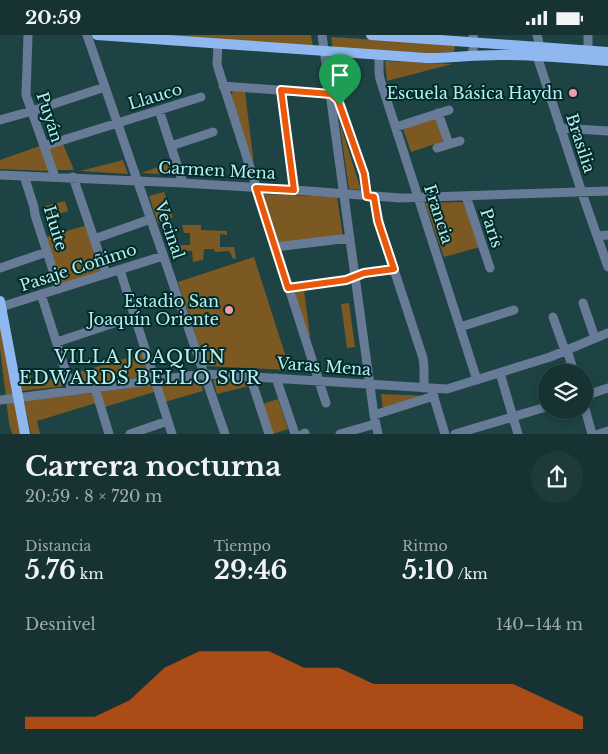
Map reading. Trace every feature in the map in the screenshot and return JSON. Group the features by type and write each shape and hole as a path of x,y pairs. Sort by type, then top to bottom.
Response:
{"main road":[{"path":"97,35 153,37 218,44 443,58 538,52 608,52"},
{"path":"372,35 429,37 459,41 472,37 538,52 608,61"},
{"path":"1,304 25,434"}],"street":[{"name":"Puyán","path":"28,35 26,95 54,177"},
{"name":"Vecinal","path":"87,35 225,434"},
{"path":"322,35 378,434"},
{"name":"Brasilia","path":"537,35 538,52 560,128 608,267"},
{"path":"588,35 588,51"},
{"path":"472,37 472,56"},
{"path":"218,44 217,64 223,86 326,403"},
{"name":"Francia","path":"380,55 380,75 477,380"},
{"path":"223,86 331,94 336,98 364,174 423,358 429,391 445,434"},
{"path":"0,120 105,87"},
{"path":"281,90 294,190"},
{"name":"Llauco","path":"44,146 201,97"},
{"path":"396,127 449,110"},
{"path":"438,113 449,144"},
{"path":"161,116 183,183"},
{"path":"560,128 608,131"},
{"path":"171,146 213,132"},
{"path":"436,148 460,141"},
{"name":"Carmen Mena","path":"0,175 183,183 400,198 608,191"},
{"name":"Huite","path":"24,175 59,289"},
{"path":"73,177 106,274"},
{"name":"París","path":"466,196 490,268"},
{"path":"94,239 151,219"},
{"path":"597,236 608,235"},
{"path":"275,247 350,238"},
{"path":"0,268 47,252"},
{"name":"Pasaje Coñimo","path":"1,304 59,289 163,256"},
{"path":"120,269 172,434"},
{"path":"288,288 346,280 364,273 394,269"},
{"path":"41,294 72,391"},
{"path":"583,303 595,338"},
{"path":"460,327 514,310"},
{"path":"57,342 135,316"},
{"path":"553,317 571,364"},
{"name":"Varas Mena","path":"0,400 204,374 370,384 429,391 452,388 500,373 566,351 608,333"},
{"path":"500,373 518,434"},
{"path":"250,377 269,434"},
{"path":"276,378 295,434"},
{"path":"95,388 109,434"},
{"path":"593,393 608,388"},
{"path":"340,434 375,419 429,391"},
{"path":"454,434 538,409"},
{"path":"588,419 592,434"},
{"path":"130,434 168,421"},
{"path":"599,434 608,431"}],"shaded area":[{"path":"165,35 311,35 313,47"},
{"path":"331,37 455,45 454,52 431,53 333,49"},
{"path":"385,61 452,64 387,81"},
{"path":"233,91 245,92 254,164 231,97"},
{"path":"436,117 444,141 411,152 403,129"},
{"path":"339,120 361,190 349,189"},
{"path":"63,144 74,170 56,170 48,148"},
{"path":"40,146 49,171 0,169 0,160"},
{"path":"123,160 128,174 80,171"},
{"path":"173,162 177,175 141,173"},
{"path":"164,192 173,217 158,223 149,196"},
{"path":"263,194 337,197 343,236 278,244"},
{"path":"65,201 68,211 49,217 45,206"},
{"path":"466,202 480,247 444,257 425,203"},
{"path":"87,225 102,272 60,285 44,238"},
{"path":"182,225 201,225 201,230 227,231 227,235 220,234 220,247 234,247 236,258 233,259 228,251 215,252 214,249 204,249 203,260 193,262 192,251 175,250 173,245 190,245 190,233 184,233"},
{"name":"Estadio San Joaquín Oriente","path":"254,257 290,370 206,366 178,282"},
{"path":"304,290 310,336 308,336 295,293 296,291"},
{"path":"349,303 355,347 347,348 341,304"},
{"path":"0,313 23,434 12,434 9,423 0,348"},
{"path":"144,353 151,376 22,391 19,373 29,370 33,383 65,376"},
{"path":"200,378 203,391 161,403 157,391 105,407 100,392"},
{"path":"213,380 247,382 249,386 217,394"},
{"path":"93,393 96,403 37,421 40,434 31,434 24,401"},
{"path":"381,394 431,396 383,411"},
{"path":"278,399 288,429 273,434 263,404"}],"place":[{"name":"Escuela Básica Haydn","path":"573,93"},
{"name":"Estadio San Joaquín Oriente","path":"229,310"}],"district":[{"name":"VILLA JOAQUÍN EDWARDS BELLO SUR","path":"140,368"}],"route":[{"path":"281,90 331,94 340,105 364,174 367,196 374,197 378,221 394,269 364,273 346,280 288,288 256,188 294,190 281,90"}]}
